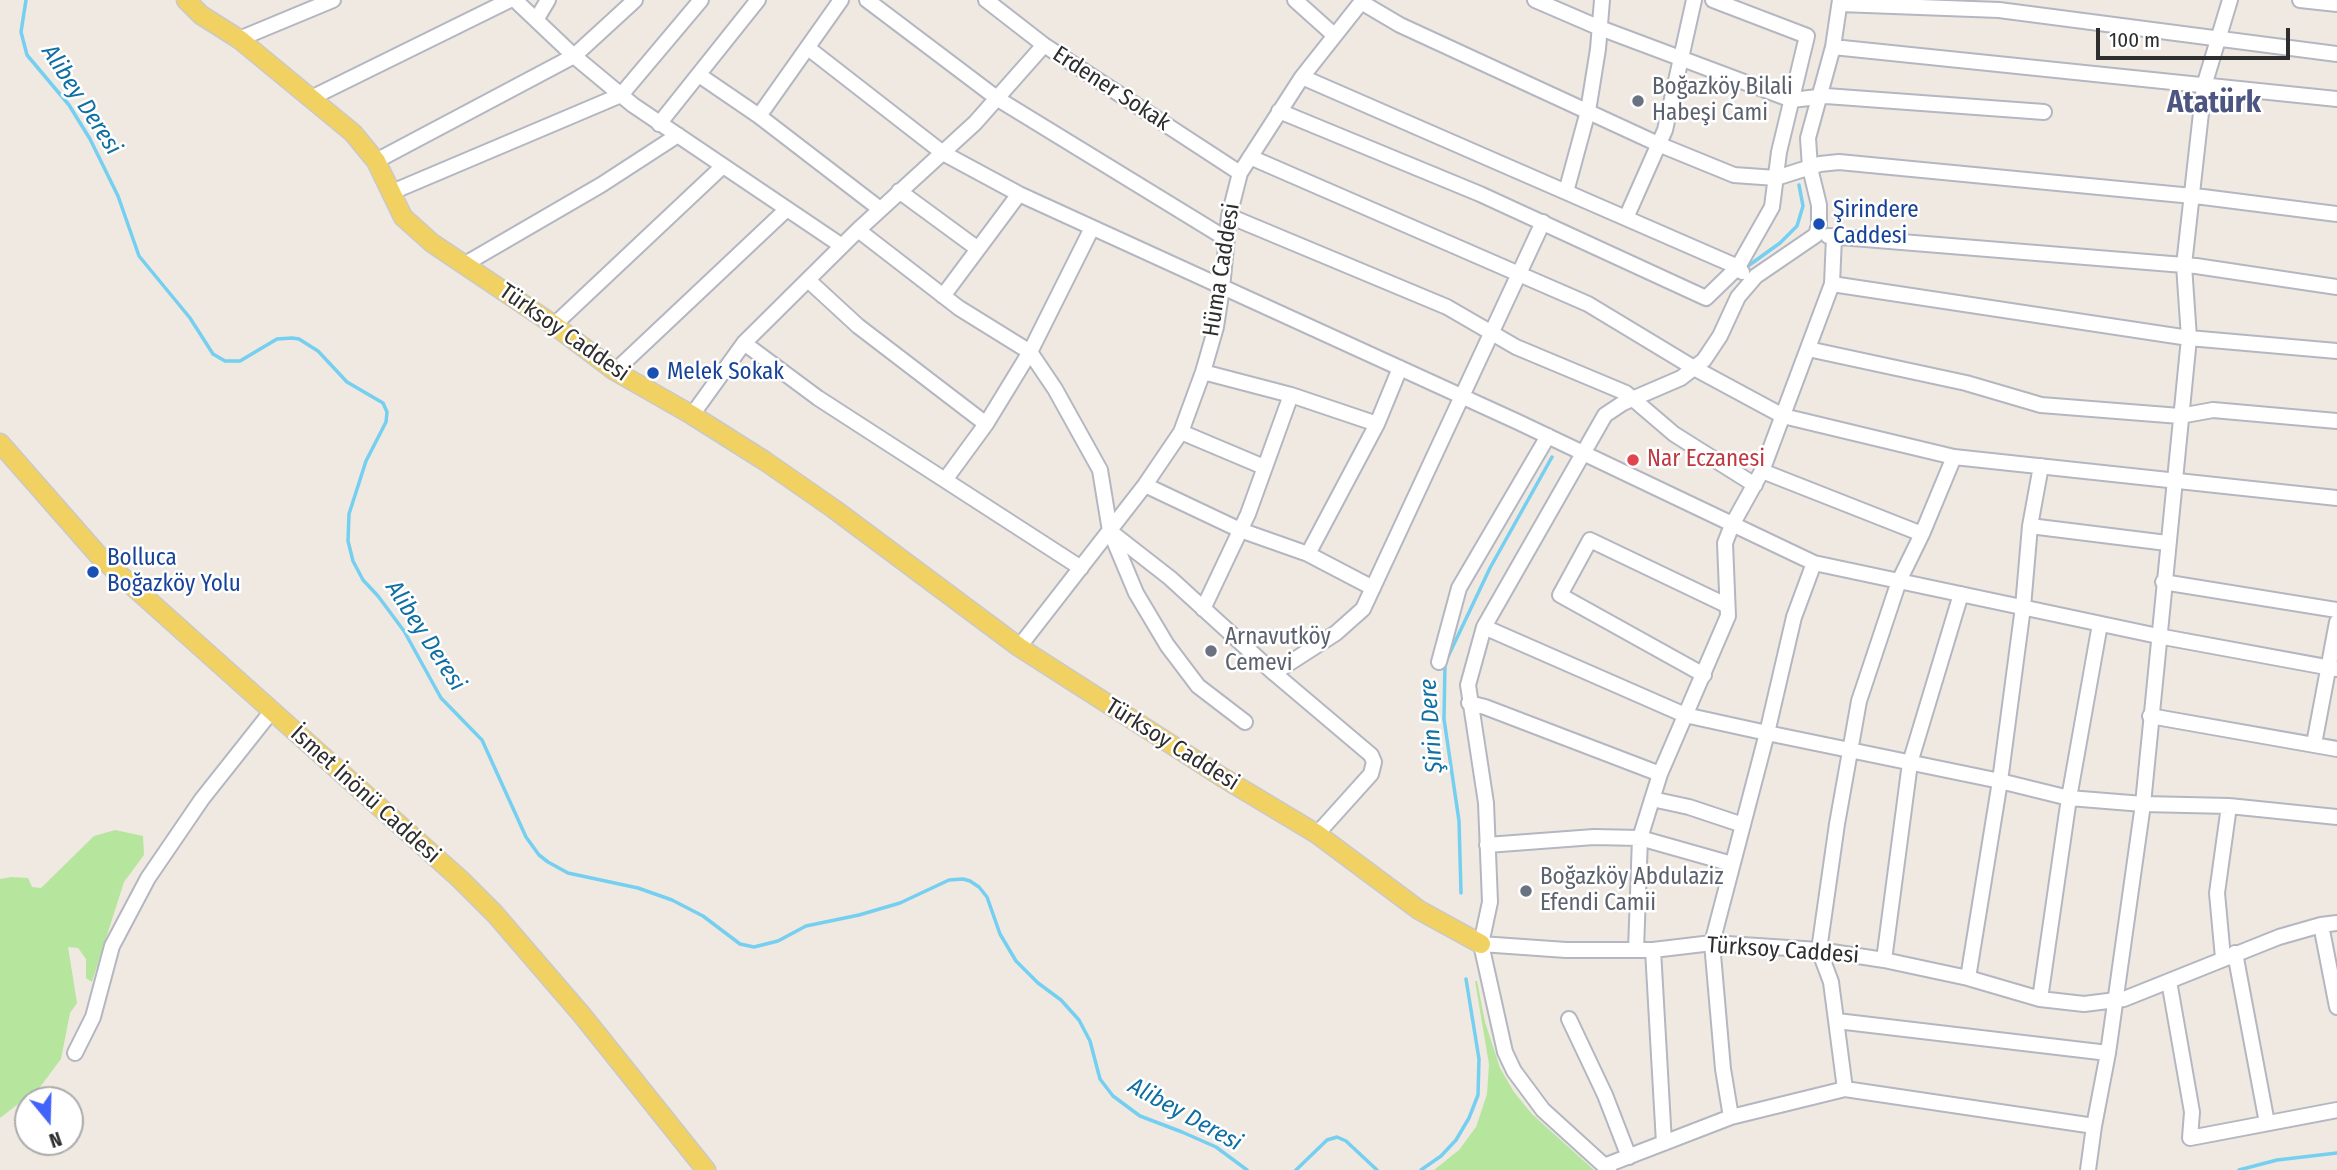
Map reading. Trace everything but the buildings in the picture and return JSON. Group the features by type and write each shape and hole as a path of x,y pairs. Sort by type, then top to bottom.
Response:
{"main road":[{"name":"Türksoy Caddesi","path":"186,0 201,15 239,39 353,134 376,161 403,217 432,243 554,325 615,371 692,415 834,509 1019,647 1180,751 1317,834 1419,910 1481,944"},
{"name":"İsmet İnönü Caddesi","path":"0,443 100,557 460,879 495,914 582,1015 706,1170"}],"street":[{"path":"239,39 333,0"},
{"path":"311,98 512,0 574,56 659,124 842,246"},
{"path":"536,20 548,0"},
{"path":"376,161 574,56 635,0"},
{"path":"392,192 621,95 701,0"},
{"path":"759,116 841,0"},
{"path":"867,0 998,99 1225,238"},
{"name":"Erdener Sokak","path":"986,0 1044,45 1240,173"},
{"path":"1294,0 1334,36"},
{"path":"1535,0 1600,28 1792,100 1818,97 2044,112"},
{"path":"1566,192 1588,111 1602,0"},
{"path":"1626,218 1665,130 1695,0"},
{"path":"1279,111 1480,194 1706,298 1738,267 1772,207 1779,152 1807,36 1713,0"},
{"path":"2088,1170 2116,1000 2122,940 2143,804 2189,338 2184,265 2204,86 2230,0"},
{"path":"2300,0 2337,4"},
{"path":"659,124 754,1"},
{"path":"1362,1 1400,25 1658,144 1734,175 1776,178 1839,162 2279,205 2337,214"},
{"name":"Hüma Caddesi","path":"1019,647 1110,531 1181,432 1216,327 1225,238 1240,173 1302,77 1362,1"},
{"path":"1816,235 1819,205 1810,168 1808,138 1833,47 1840,2 2000,10 2337,54"},
{"path":"692,415 744,343 858,230 998,99 1044,45"},
{"path":"1833,47 2337,99"},
{"path":"808,48 943,153 1019,194 1548,436 1814,563 2099,624 2333,669"},
{"path":"699,75 759,116 880,209"},
{"path":"1302,77 1738,267 1750,282"},
{"path":"465,264 601,185 678,135"},
{"path":"1250,157 1588,304 1694,368 1783,416 1954,457 2337,498"},
{"path":"554,325 723,166"},
{"path":"899,191 978,249"},
{"path":"943,296 1019,194"},
{"path":"615,371 787,209"},
{"path":"1229,216 1447,307 1516,346 1626,393 1674,434 1755,485"},
{"path":"1274,673 1336,633 1363,609 1543,222"},
{"path":"945,480 986,424 1030,352 1092,228"},
{"path":"858,230 943,296 1030,352 1055,388 1100,471 1110,531 1136,593 1167,645 1198,686 1245,722"},
{"path":"2094,1126 1845,1089 1731,1117 1606,1168 1543,1110 1514,1071 1505,1052 1481,944 1490,902 1486,803 1468,685 1484,627 1605,415 1632,398 1681,378 1694,368 1712,349 1738,297 1750,282 1770,265 1816,235 2184,265 2337,287"},
{"path":"1636,950 1640,838 1661,774 1728,616 1725,543 1762,471 1832,284 1834,237"},
{"path":"808,280 858,326 986,424"},
{"path":"1832,284 2189,338 2337,351"},
{"path":"744,343 818,398 1081,568"},
{"path":"1808,349 1966,383 2041,405 2180,416 2213,410 2337,421"},
{"path":"1308,554 1377,424 1401,368"},
{"path":"1203,372 1291,395 1377,424"},
{"path":"1203,609 1248,514 1291,395"},
{"path":"1181,432 1264,467"},
{"path":"1438,662 1459,589 1548,436"},
{"path":"1845,1089 1831,982 1819,950 1850,752 1859,701 1899,581 1954,457"},
{"path":"1968,978 2000,781 2023,607 2030,526 2041,466"},
{"path":"1762,471 1922,534"},
{"path":"1144,485 1240,530 1308,554 1373,588"},
{"path":"2030,526 2167,543"},
{"path":"1110,531 1170,578 1373,759 1371,774 1317,834"},
{"path":"1704,675 1560,595 1590,540 1726,605"},
{"path":"1731,1117 1723,1069 1712,943 1767,733 1794,617 1814,563"},
{"path":"2163,582 2337,610"},
{"path":"1884,960 1910,763 1961,594"},
{"path":"2314,744 2333,669 2337,622"},
{"path":"2040,999 2068,797 2099,624"},
{"path":"1484,627 1685,715 1850,752 2068,797 2143,804 2229,806 2337,817"},
{"path":"1469,703 1661,774"},
{"path":"75,1053 93,1017 112,946 148,878 202,799 271,712"},
{"path":"2150,716 2337,750"},
{"path":"1652,799 1689,807 1743,825"},
{"path":"2229,806 2217,893 2267,1123"},
{"path":"1488,845 1594,837 1640,838 1732,864"},
{"name":"Türksoy Caddesi","path":"1481,944 1566,950 1653,950 1712,943 1819,950 1884,960 1968,978 2040,999 2084,1004 2124,999 2279,937 2337,923"},
{"path":"2321,925 2337,1007"},
{"path":"1653,950 1664,1143"},
{"path":"2169,981 2192,1112 2190,1138 2337,1110"},
{"path":"1569,1019 1605,1095 1629,1157"},
{"path":"1837,1021 2108,1053"}],"green space":[{"path":"115,830 143,836 144,855 124,882 92,982 86,978 86,959 78,948 68,947 77,1003 70,1013 61,1059 41,1086 14,1086 14,1107 0,1118 0,879 28,878 32,887 41,888 94,836"},
{"path":"1475,981 1500,1068 1514,1092 1532,1114 1594,1170 1434,1170 1459,1150 1476,1127 1487,1094 1489,1064"}],"waterway":[{"name":"Alibey Deresi","path":"26,0 21,32 27,55 69,105 90,139 118,196 139,256 190,318 213,354 225,361 240,361 277,339 299,339 318,351 347,382 383,403 387,412 386,422 366,461 349,514 348,541 353,561 363,580 404,631 441,698 482,740 526,837 539,855 568,873 638,888 672,900 703,916 740,944 754,947 778,941 806,926 900,903 949,880 970,881 987,897 1000,934 1016,961 1038,983 1061,1000 1079,1020 1090,1041 1100,1079 1113,1096 1140,1116 1216,1147 1247,1170"},
{"name":"Şirin Dere","path":"1748,266 1780,243 1797,226 1803,206 1799,185"},
{"name":"Şirin Dere","path":"1461,893 1459,821 1444,719 1445,663 1490,568 1552,457"},
{"name":"Şirin Dere","path":"1421,1170 1441,1156 1456,1140 1478,1095 1479,1059 1466,979"},
{"name":"Alibey Deresi","path":"1296,1170 1327,1140 1337,1137 1346,1141 1377,1170"},
{"path":"2239,1170 2277,1160 2337,1153"}],"place":[{"name":"Boğazköy Bilali Habeşi Cami","path":"1638,101"},
{"name":"Şirindere Caddesi","path":"1819,224"},
{"name":"Melek Sokak","path":"653,373"},
{"name":"Nar Eczanesi","path":"1633,460"},
{"name":"Bolluca Boğazköy Yolu","path":"93,572"},
{"name":"Arnavutköy Cemevi","path":"1211,651"},
{"name":"Boğazköy Abdulaziz Efendi Camii","path":"1526,891"}],"district":[{"name":"Atatürk","path":"2214,104"}]}
